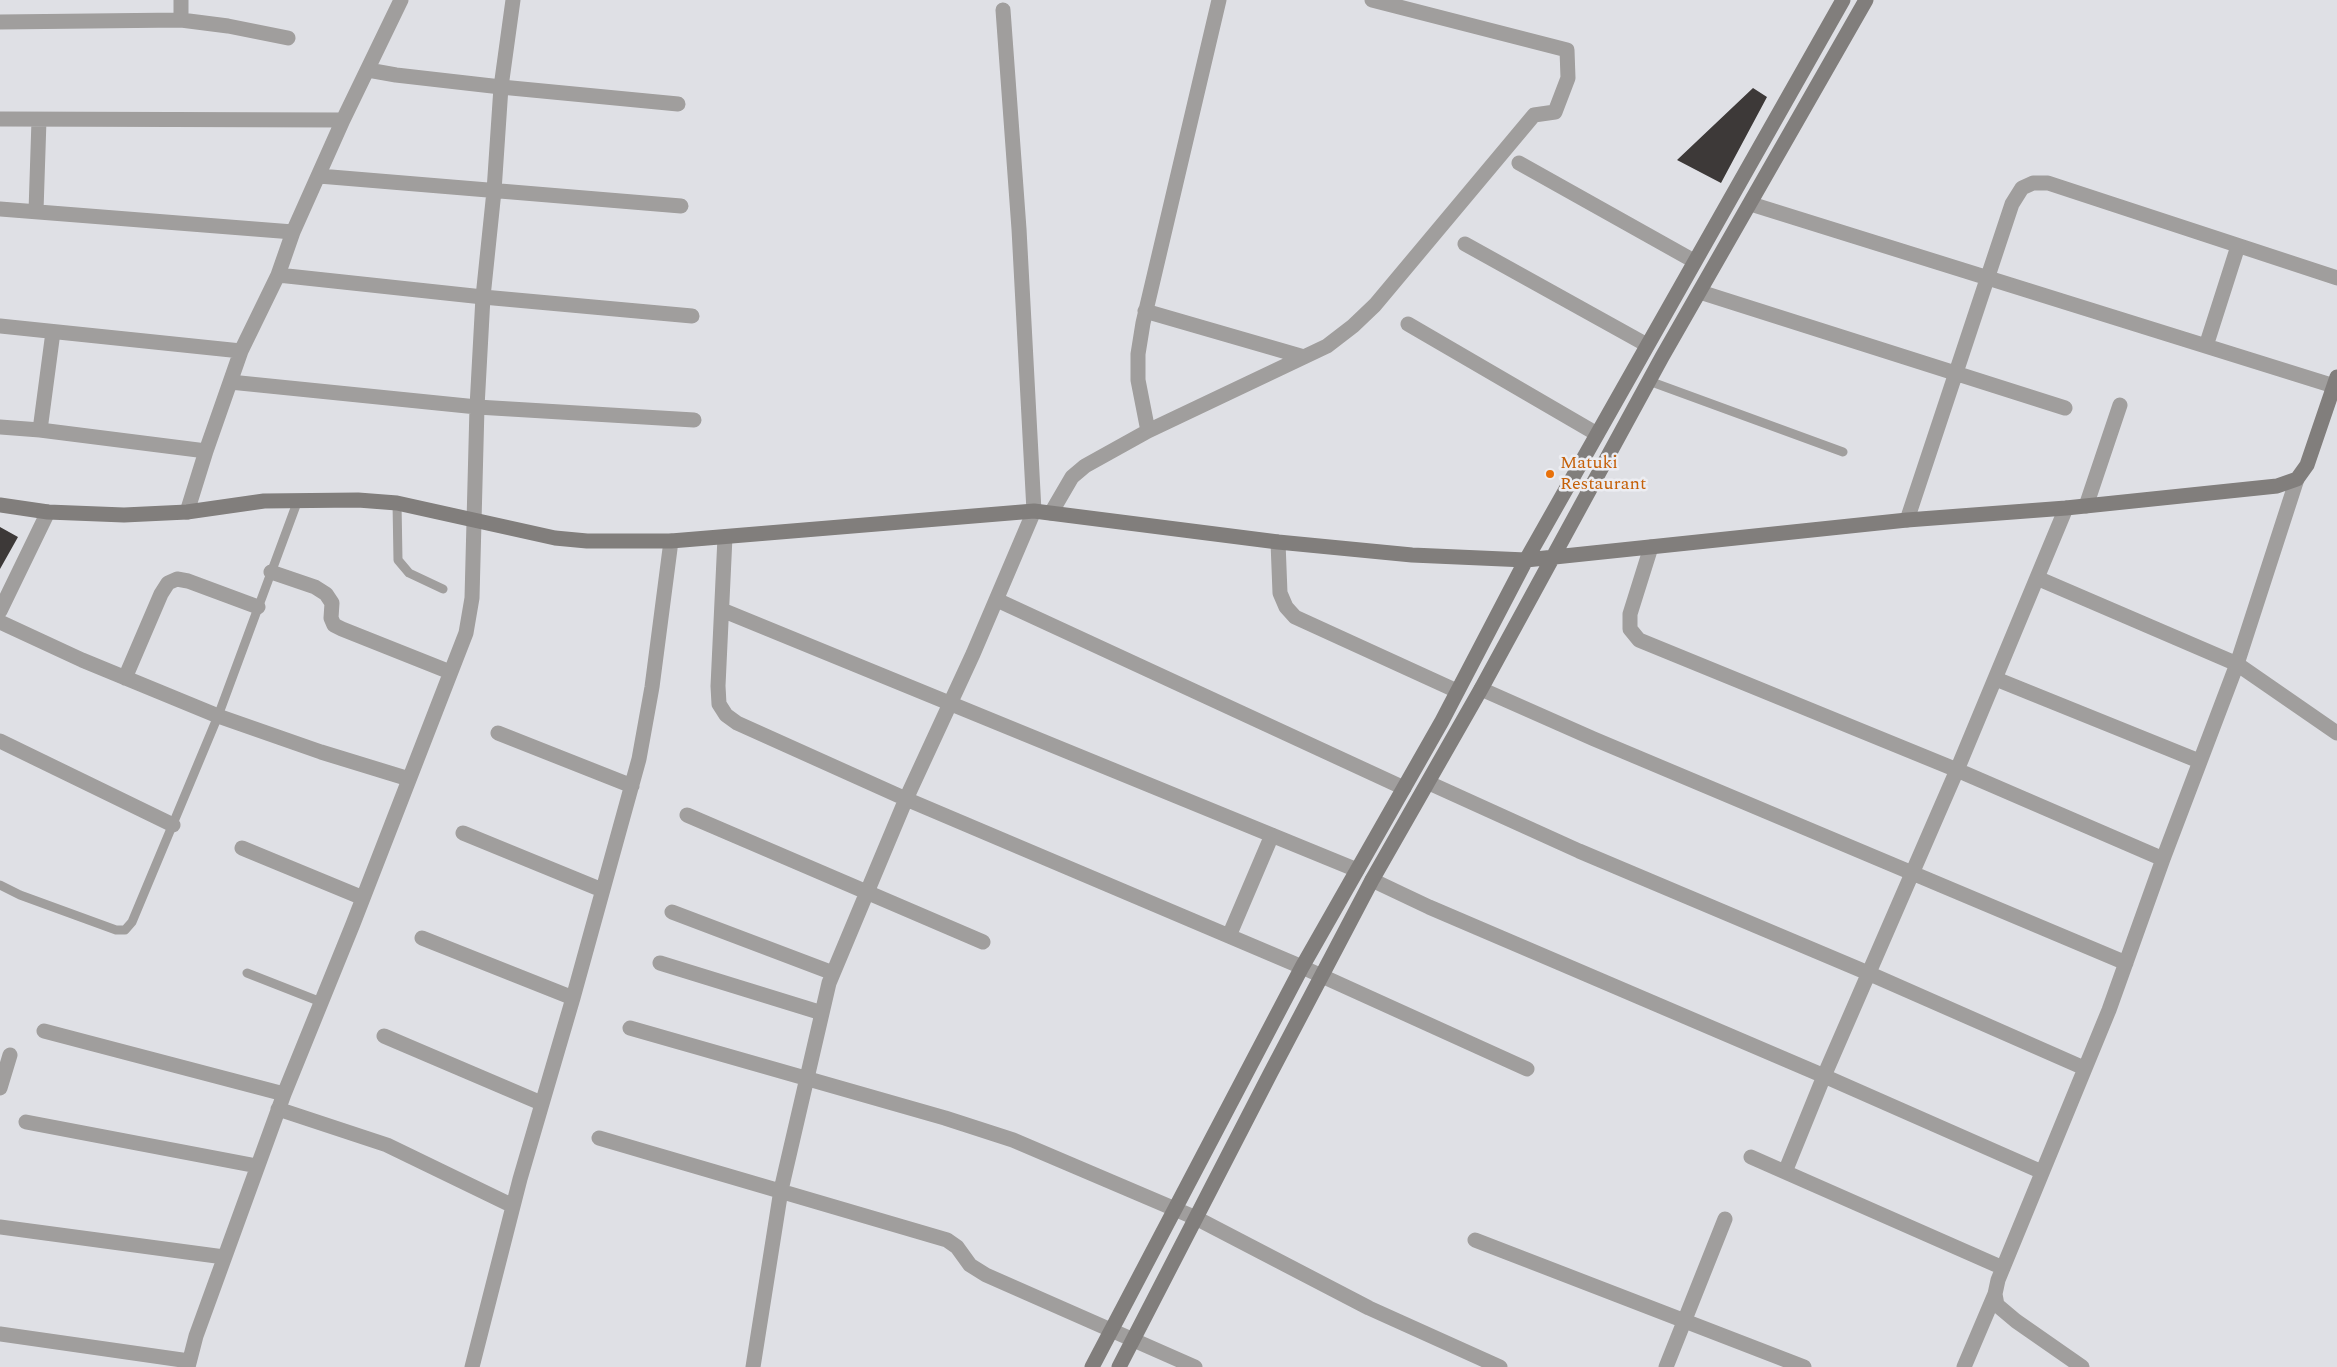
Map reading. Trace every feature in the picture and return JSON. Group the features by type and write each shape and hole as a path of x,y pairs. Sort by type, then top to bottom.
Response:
{"street":[{"path":"181,0 181,20"},
{"path":"187,512 206,451 242,351 278,275 294,232 343,120 401,0"},
{"path":"0,1334 188,1364 256,1166 466,632 472,598 477,407 483,297 494,191 501,87 513,0"},
{"path":"1148,431 1138,380 1138,354 1145,311 1219,0"},
{"path":"1051,513 1072,477 1085,466 1148,431 1327,346 1353,326 1375,305 1534,115 1556,112 1568,78 1567,50 1372,0"},
{"path":"1092,1367 1302,967 1404,788 1526,560 1843,0"},
{"path":"1119,1367 1372,880 1429,783 1649,381 1866,0"},
{"path":"754,1367 781,1190 833,973 906,799 997,600 1034,510 1020,229 1003,10"},
{"path":"0,22 181,20 228,26 288,38"},
{"path":"368,70 501,87 678,104"},
{"path":"0,119 343,120"},
{"path":"36,212 39,120"},
{"path":"1519,163 1694,261"},
{"path":"318,176 681,206"},
{"path":"1907,520 2012,204 2022,188 2033,183 2048,183 2337,278"},
{"path":"1751,204 1988,276 2206,346 2335,381 2307,465 2297,479 2237,664 2199,761 2126,963 2003,1268 1995,1294 1964,1367"},
{"path":"0,209 294,232"},
{"path":"1465,244 1647,345"},
{"path":"2206,346 2238,246"},
{"path":"278,275 483,297 692,316"},
{"path":"1700,292 2065,408"},
{"path":"1145,311 1304,357"},
{"path":"1408,324 1597,434"},
{"path":"0,326 242,351"},
{"path":"40,430 53,332"},
{"path":"230,382 477,407 694,420"},
{"path":"2086,506 2120,405"},
{"path":"0,427 40,430 206,451"},
{"path":"0,505 48,512 124,515 187,512 264,501 298,500 397,503 555,538 587,541 671,541 1034,510 1278,542 1412,555 1526,560 1907,520 2066,508 2277,486 2297,479"},
{"path":"1786,1172 1824,1076 1996,679 2066,508"},
{"path":"0,611 48,512"},
{"path":"725,537 718,686 719,704 726,715 738,723 906,799 1302,967 1527,1068"},
{"path":"472,1367 541,1103 573,998 632,786 652,688 671,541"},
{"path":"1278,542 1280,594 1286,607 1295,617 1457,691"},
{"path":"1651,547 1630,614 1630,629 1640,640 1957,770 2163,859"},
{"path":"271,572 316,587 326,594 332,603 331,618 334,625 450,672"},
{"path":"2037,578 2237,664 2337,733"},
{"path":"125,678 161,594 168,583 177,579 188,581 258,607"},
{"path":"997,600 1404,788"},
{"path":"722,610 1357,870"},
{"path":"0,622 125,678 218,716 320,752 409,779"},
{"path":"1996,679 2199,761"},
{"path":"1481,689 1594,740 2126,963"},
{"path":"498,733 632,786"},
{"path":"0,741 173,825"},
{"path":"1429,783 1580,851 1868,973 2084,1068"},
{"path":"687,815 984,942"},
{"path":"463,833 602,890"},
{"path":"1230,936 1272,835"},
{"path":"242,848 363,898"},
{"path":"1372,880 1438,911 1824,1076 2042,1172"},
{"path":"672,912 833,973"},
{"path":"422,938 573,998"},
{"path":"660,963 822,1013"},
{"path":"630,1028 945,1118 1013,1140 1196,1218 1368,1308 1500,1367"},
{"path":"44,1031 284,1094"},
{"path":"384,1036 541,1103"},
{"path":"0,1088 10,1055"},
{"path":"278,1109 387,1145 513,1206"},
{"path":"26,1122 256,1166"},
{"path":"599,1138 947,1240 957,1247 970,1265 986,1275 1195,1367"},
{"path":"1751,1157 2003,1268"},
{"path":"1666,1367 1725,1219"},
{"path":"0,1226 224,1257"},
{"path":"1474,1240 1804,1367"},
{"path":"1995,1294 1997,1305 2016,1321 2082,1367"}],"lane":[{"path":"1649,381 1843,452"},
{"path":"0,884 20,895 116,930 125,930 132,922 218,716 298,500"},
{"path":"397,503 398,560 409,573 443,589"},
{"path":"247,973 321,1002"}],"building":[{"path":"1753,88 1767,97 1721,183 1677,160"},
{"path":"0,527 18,537 0,569"}],"place":[{"name":"Matuki Restaurant","path":"1550,474"}]}
